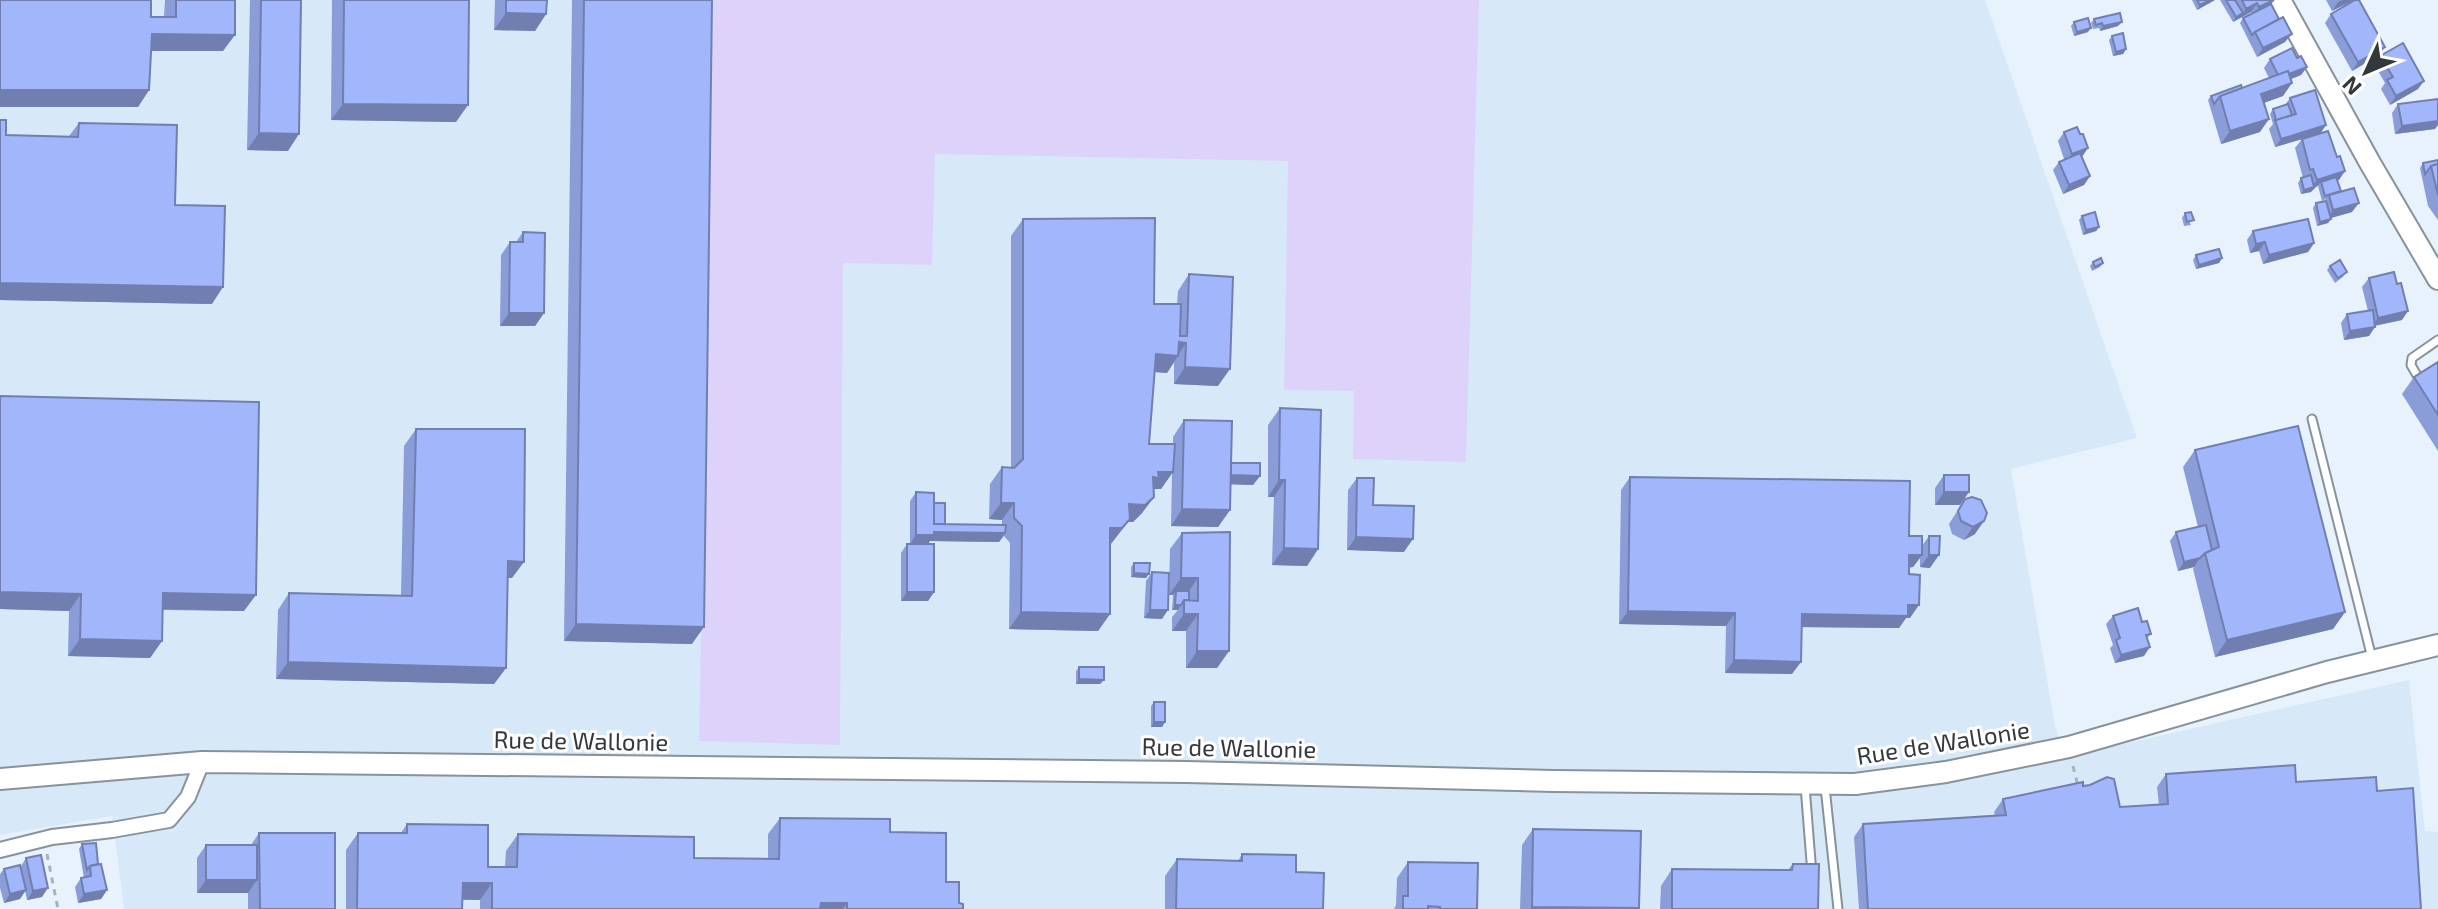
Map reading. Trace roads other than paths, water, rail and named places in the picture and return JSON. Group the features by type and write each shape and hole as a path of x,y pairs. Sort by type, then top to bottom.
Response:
{"street":[{"path":"2280,0 2438,279"},
{"name":"Rue de Wallonie","path":"1,779 202,762 1147,772 1814,784 1903,779 2069,747 2372,660 2438,645"},
{"path":"0,850 44,838 169,820 188,797 202,762"}],"lane":[{"path":"2418,377 2411,365 2412,358 2438,340"},
{"path":"2312,419 2372,660"},
{"path":"1813,878 1814,784"},
{"path":"1814,784 1838,909"}]}
